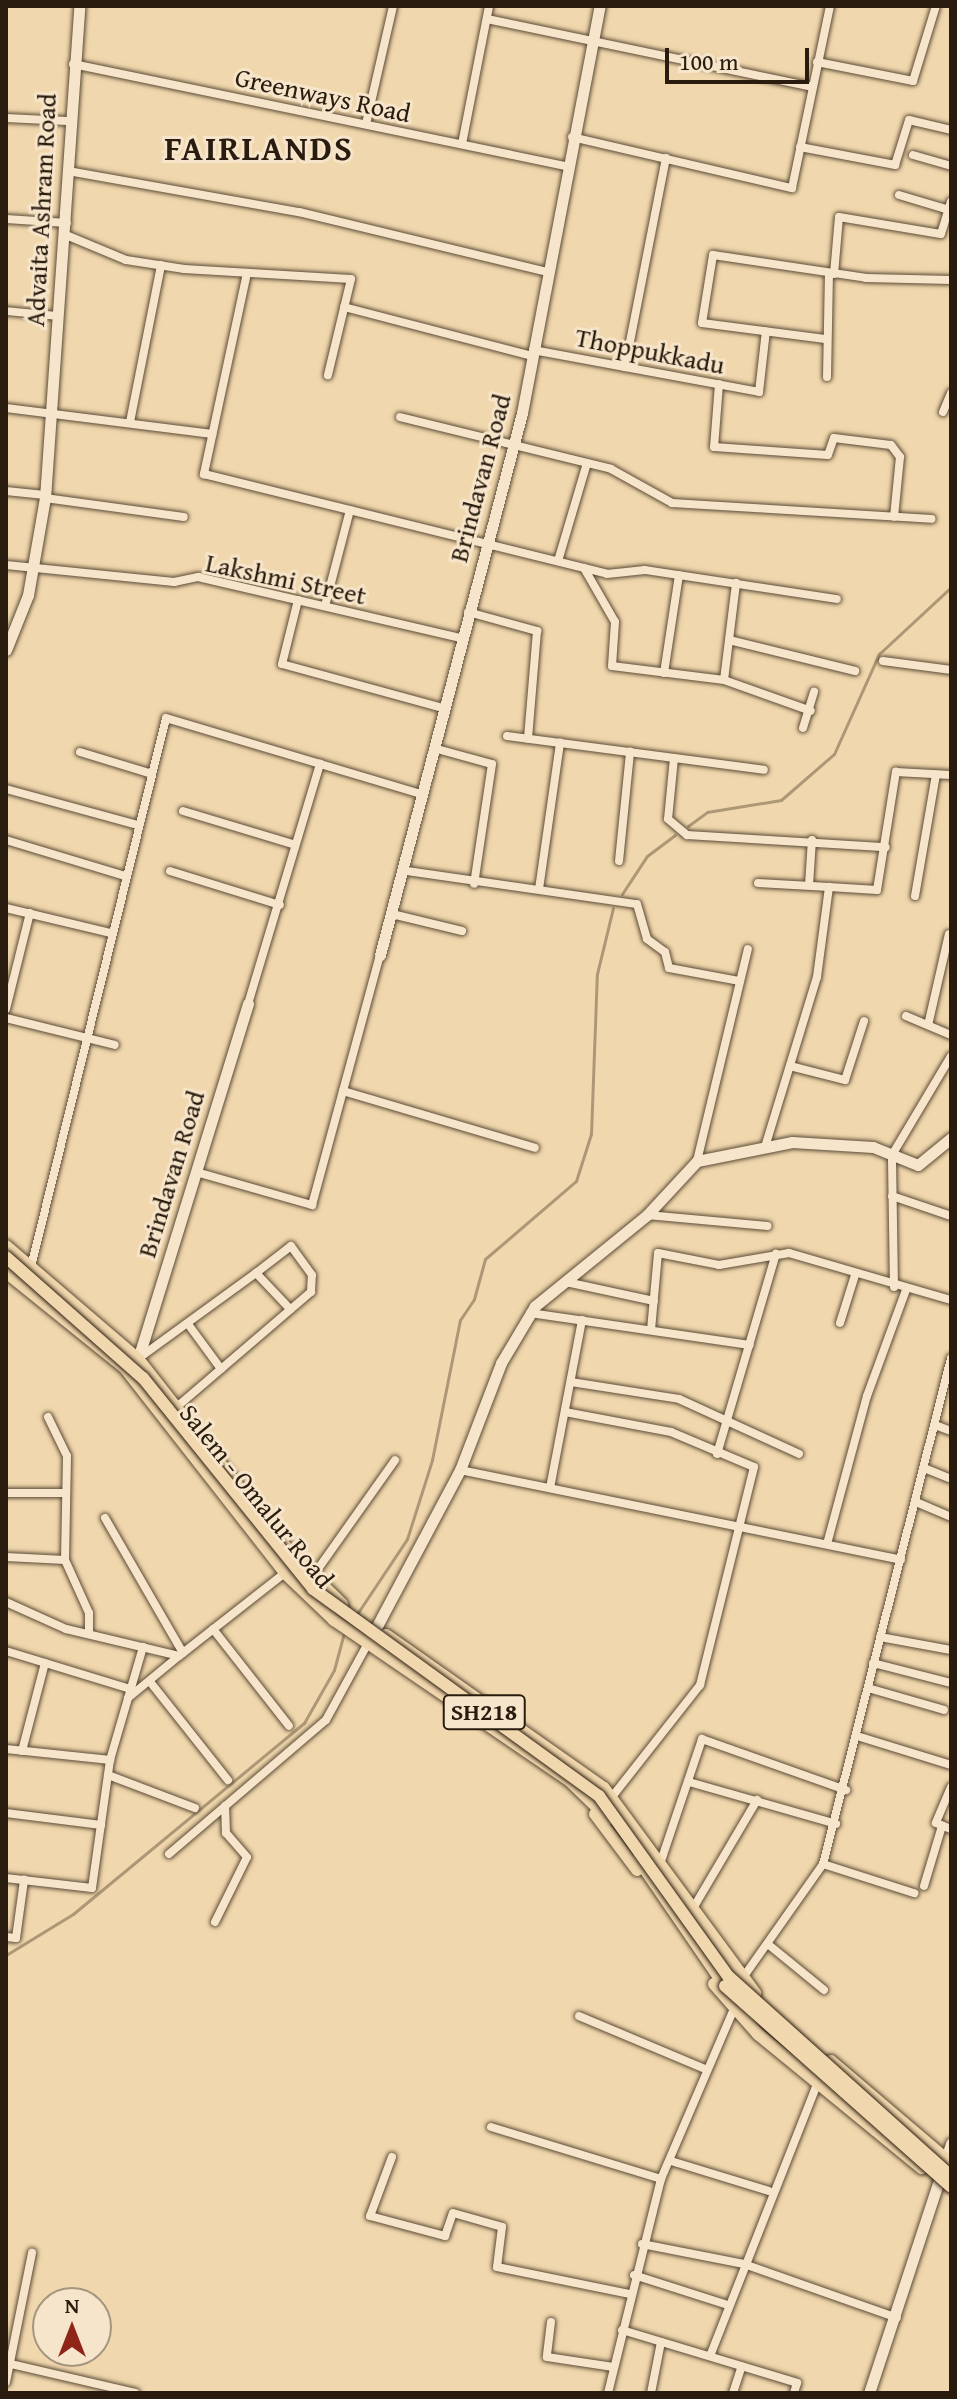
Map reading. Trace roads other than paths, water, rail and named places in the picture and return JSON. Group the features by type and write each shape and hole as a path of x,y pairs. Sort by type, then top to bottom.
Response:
{"main road":[{"path":"6,1246 138,1359 179,1405 313,1576 356,1614 612,1797 742,1980 948,2160"},
{"name":"SH218","path":"6,1257 143,1378 313,1589 599,1796 728,1976 951,2176"},
{"name":"Salem - Omalur Road","path":"6,1272 125,1368 285,1573 346,1630 366,1647 570,1781"},
{"path":"570,1781 734,2009 817,2085 951,2194"},
{"name":"SH218","path":"570,1781 626,1840 701,1956 757,2022 951,2187"}],"street":[{"name":"Advaita Ashram Road","path":"6,650 34,570 45,496 67,229 67,121 79,6"},
{"path":"366,124 393,6"},
{"path":"462,144 489,6"},
{"name":"Brindavan Road","path":"380,955 396,915 461,638 515,445 565,166 600,6"},
{"path":"572,137 792,188 830,6"},
{"path":"817,62 913,81 936,6"},
{"path":"487,19 592,37 812,87"},
{"name":"Greenways Road","path":"72,64 565,166"},
{"path":"6,118 67,121"},
{"path":"800,147 895,165 909,120 951,130"},
{"path":"913,155 951,166"},
{"path":"625,367 666,158"},
{"path":"68,171 343,222 547,272"},
{"path":"827,377 825,339 839,217 941,234 950,206 899,195"},
{"path":"6,219 67,229 161,265 351,279 328,375"},
{"path":"825,339 702,323 713,255 832,274 951,280"},
{"path":"130,422 161,265"},
{"path":"247,273 204,474 584,568 679,575 837,599"},
{"name":"Thoppukkadu","path":"344,307 533,353 759,392 766,331"},
{"path":"6,311 58,316"},
{"path":"719,384 714,447 828,455 834,438 891,445 900,457 894,517"},
{"path":"943,412 951,393"},
{"path":"6,408 50,411 212,434"},
{"path":"400,417 587,463 672,503 932,519"},
{"path":"558,561 587,463"},
{"path":"6,491 184,517"},
{"path":"325,606 350,510"},
{"name":"Lakshmi Street","path":"6,565 174,582 198,577 461,638"},
{"path":"584,568 615,622 612,666 724,680 811,711"},
{"path":"664,673 679,575"},
{"path":"724,680 736,583"},
{"path":"298,600 282,664 446,709"},
{"path":"468,612 537,631 528,739"},
{"path":"729,640 855,671"},
{"path":"883,661 951,670"},
{"path":"803,728 811,711 814,692"},
{"path":"31,1267 110,933 166,718 425,796"},
{"path":"507,736 764,770"},
{"path":"539,889 560,743"},
{"path":"437,749 492,764 474,884"},
{"path":"80,752 152,774"},
{"path":"619,861 630,752"},
{"path":"674,758 668,819 687,835 812,840 886,847"},
{"path":"248,1004 280,905 292,844 320,764"},
{"path":"758,883 877,890 896,772 951,775"},
{"path":"915,896 936,775"},
{"path":"6,789 138,825"},
{"path":"183,811 292,844"},
{"path":"6,840 125,876"},
{"path":"809,885 812,840"},
{"path":"170,871 280,905"},
{"path":"407,871 474,884 539,889 637,904 647,939 665,952 669,968 739,981"},
{"path":"765,1147 817,977 829,887"},
{"path":"6,908 110,933"},
{"path":"6,1009 30,913"},
{"path":"396,915 462,931"},
{"path":"929,1021 949,934"},
{"path":"169,1854 326,1720 460,1470 501,1363 530,1313 647,1215 697,1161 748,949"},
{"path":"196,1172 312,1205 380,955"},
{"name":"Brindavan Road","path":"138,1359 248,1004"},
{"path":"906,1016 929,1021 951,1035"},
{"path":"6,1018 115,1045"},
{"path":"790,1066 845,1080 864,1021"},
{"path":"894,1287 892,1155 951,1056"},
{"path":"343,1091 535,1148"},
{"path":"697,1161 792,1142 892,1155 918,1165 951,1138"},
{"path":"892,1196 951,1216"},
{"path":"647,1215 768,1226"},
{"path":"125,1368 291,1246 312,1275 311,1292 179,1405"},
{"path":"651,1330 658,1253 719,1265 776,1254 821,1260 855,1275 951,1300"},
{"path":"717,1454 730,1419 776,1254"},
{"path":"256,1273 290,1309"},
{"path":"840,1323 855,1275"},
{"path":"566,1282 654,1301"},
{"path":"827,1544 867,1396 906,1290"},
{"path":"530,1313 750,1345"},
{"path":"550,1488 582,1320"},
{"path":"188,1324 221,1369"},
{"path":"742,1980 823,1864 846,1790 873,1663 951,1359"},
{"path":"571,1382 679,1399 730,1419 799,1454"},
{"path":"565,1412 671,1432 754,1467 700,1685 612,1797"},
{"path":"48,1417 67,1456 65,1560 89,1613 89,1634"},
{"path":"935,1425 951,1431"},
{"path":"313,1576 395,1460"},
{"path":"924,1468 951,1479"},
{"path":"460,1470 901,1560"},
{"path":"6,1493 66,1493"},
{"path":"916,1502 951,1517"},
{"path":"105,1518 181,1654"},
{"path":"6,1557 65,1560"},
{"path":"6,1651 129,1694 151,1683 181,1654 285,1573"},
{"path":"6,1602 89,1634 181,1654"},
{"path":"213,1629 289,1726"},
{"path":"880,1637 951,1650"},
{"path":"6,1878 92,1888 110,1760 143,1647"},
{"path":"22,1751 45,1663"},
{"path":"873,1663 951,1683"},
{"path":"151,1683 228,1780"},
{"path":"868,1688 944,1710"},
{"path":"857,1736 951,1765"},
{"path":"660,1864 702,1739 846,1790"},
{"path":"6,1749 110,1760"},
{"path":"108,1775 195,1808"},
{"path":"689,1782 836,1824"},
{"path":"924,1886 946,1827 936,1823 951,1787"},
{"path":"692,1910 757,1800"},
{"path":"215,1922 247,1857 226,1833 225,1806"},
{"path":"6,1813 101,1825"},
{"path":"823,1864 914,1893"},
{"path":"6,1937 16,1938 24,1880"},
{"path":"769,1945 824,1990"},
{"path":"608,2393 634,2275 661,2179 671,2161 705,2069 734,2009"},
{"path":"579,2016 705,2069"},
{"path":"710,2356 725,2304 744,2264 769,2191 817,2085"},
{"path":"491,2127 661,2179"},
{"path":"869,2393 897,2318 936,2180 948,2160 951,2143"},
{"path":"392,2157 370,2216 445,2236 453,2213 502,2227 497,2267 630,2294"},
{"path":"671,2161 769,2191"},
{"path":"642,2244 744,2264 897,2318"},
{"path":"6,2382 32,2253"},
{"path":"634,2275 725,2304"},
{"path":"551,2322 547,2357 613,2367"},
{"path":"622,2330 797,2383 794,2393"},
{"path":"651,2393 661,2342"},
{"path":"11,2364 102,2389 136,2393"},
{"path":"733,2393 742,2366"}],"waterway":[{"path":"688,826 707,812 781,800 834,754 879,654 951,587"},
{"path":"622,894 647,856 675,835"},
{"path":"357,1614 407,1539 432,1460 460,1320 474,1299 485,1259 576,1181 591,1134 597,974 613,908"},
{"path":"6,1955 73,1914 304,1723 334,1670 344,1633"}],"district":[{"name":"FAIRLANDS","path":"259,148"}]}
